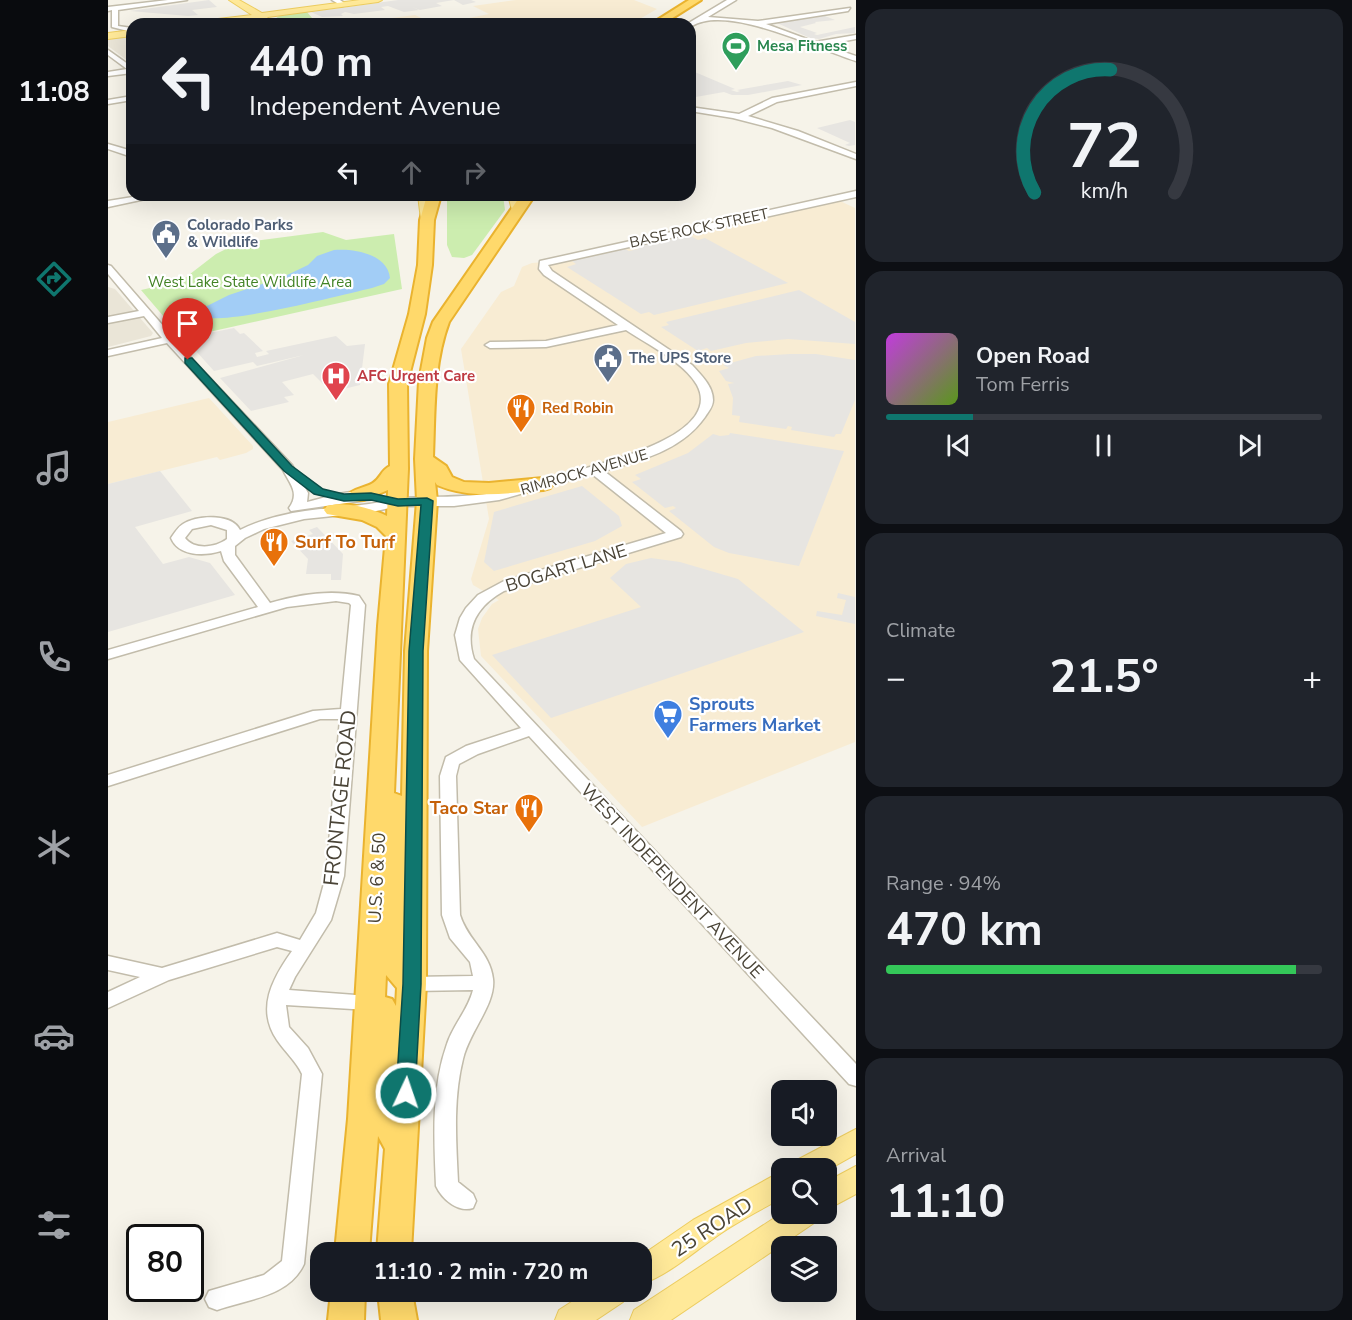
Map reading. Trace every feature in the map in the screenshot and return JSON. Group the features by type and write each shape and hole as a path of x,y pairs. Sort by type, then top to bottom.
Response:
{"highway":[{"path":"666,18 696,0"},
{"path":"678,18 708,0"},
{"name":"U.S. 6 & 50","path":"353,1242 364,1119 389,626 398,502 398,384 417,314 425,265 427,220 432,201"},
{"name":"U.S. 6 & 50","path":"395,1242 412,984 416,651 427,501 424,459 428,381 435,338 441,322 516,203"},
{"path":"424,459 439,470 444,481 461,488 489,489 543,484"},
{"path":"345,501 383,485 389,480 390,473 399,469"},
{"path":"345,501 364,514 379,519 390,527 396,536"},
{"path":"383,767 394,809 396,840 390,947 398,972 412,984"},
{"path":"369,1003 382,1007 388,1020 389,1119 402,1159"},
{"path":"345,1320 347,1302"},
{"path":"393,1320 394,1302"},
{"path":"396,1302 399,1320"}],"main road":[{"path":"223,0 256,18"},
{"path":"264,18 378,0"},
{"path":"234,1 257,18"},
{"path":"108,36 126,33"},
{"path":"425,201 427,220"},
{"path":"824,1158 855,1140"},
{"path":"837,1190 855,1178"},
{"name":"25 ROAD","path":"652,1265 703,1229 771,1189"},
{"name":"25 ROAD","path":"645,1320 789,1224"},
{"path":"570,1320 597,1302"}],"street":[{"path":"126,30 111,26 111,9 184,0"},
{"path":"335,0 344,5"},
{"path":"696,22 734,0"},
{"path":"702,18 758,23 848,9"},
{"path":"758,23 855,60"},
{"path":"814,44 855,37"},
{"path":"108,52 126,66"},
{"path":"108,74 126,72"},
{"path":"742,116 775,99 855,84"},
{"path":"108,102 126,99"},
{"path":"696,110 742,116 795,131 855,157"},
{"path":"108,146 126,153"},
{"name":"BASE ROCK STREET","path":"543,263 855,194"},
{"path":"108,204 126,201"},
{"name":"RIMROCK AVENUE","path":"398,502 483,499 595,470 661,448 691,428 705,408 707,400 703,385 688,367 548,273 543,263"},
{"path":"108,268 288,468 316,490 345,501 372,508 398,502"},
{"path":"108,284 121,282"},
{"path":"108,320 148,312"},
{"path":"490,345 546,344 629,326"},
{"path":"108,353 171,339"},
{"path":"288,468 303,493 296,508"},
{"name":"BOGART LANE","path":"532,730 467,660 463,651 463,631 475,604 496,589 514,582 676,534 595,470"},
{"path":"242,578 217,558 180,543 178,538 182,530 196,523 240,523 296,508 371,496 398,502"},
{"path":"197,551 211,550 267,524 345,501"},
{"path":"108,655 267,608 242,578 228,555 230,542 236,535 233,528 221,522"},
{"name":"FRONTAGE ROAD","path":"217,1299 237,1291 276,1282 282,1279 293,1264 312,1074 302,1055 286,1039 277,1019 277,997 289,969 316,932 329,904 335,876 358,605 354,599 336,597 304,599 267,608"},
{"path":"108,781 319,714 349,714"},
{"path":"465,1201 447,1186 445,1142 448,1086 457,1042 481,1005 482,966 457,933 451,915 448,777 452,761 472,750 532,730"},
{"name":"WEST INDEPENDENT AVENUE","path":"532,730 855,1078"},
{"path":"108,1001 162,975 277,940 304,948"},
{"path":"108,963 162,975"},
{"path":"412,984 482,983"},
{"path":"277,997 369,1003"}],"shaded area":[{"path":"209,0 217,7 192,10 198,15 130,11"},
{"path":"398,0 454,0 436,3 442,6 420,10 412,7 419,10 404,12 388,6 381,7 385,10 354,14 345,12 341,14 343,16 322,17 311,12"},
{"path":"454,0 471,0 476,2 463,5"},
{"path":"516,0 634,0 657,9 641,18 469,18 489,14 473,6"},
{"path":"415,15 421,18 392,18"},
{"path":"825,16 835,20 815,22 800,27 817,33 814,34 817,35 855,27 855,33 836,34 819,39 810,38 777,23"},
{"path":"126,37 126,60 108,46 108,39"},
{"path":"696,73 735,89 731,90 737,92 740,91 737,90 788,81 802,85 748,95 732,95 724,92 696,97"},
{"path":"850,120 855,122 855,145 845,145 850,143 817,128"},
{"path":"840,201 855,208 855,742 642,827 481,656 478,629 482,618 492,604 499,600 473,585 471,579 489,519 461,349 501,292 514,286 522,267 532,263 558,261"},
{"path":"689,235 698,240 705,238 788,283 654,315 649,312 641,314 567,267 576,264 572,261 625,249 629,251 638,249 636,247"},
{"path":"108,287 115,289 153,333 151,336 108,347"},
{"path":"799,290 855,322 855,344 788,339 698,351 661,327 669,325 666,322"},
{"path":"234,328 240,334 244,333 263,351 255,353 257,357 269,354 266,351 336,336 347,346 365,344 360,385 331,392 313,374 282,382 294,395 284,397 289,402 251,411 220,378 304,355 257,366 253,362 214,371 186,340 195,339 194,336"},
{"path":"816,354 855,360 855,400 841,434 836,434 834,437 791,430 792,427 788,426 786,429 739,422 740,416 732,415 733,398 728,384 734,383 726,381 719,371 729,368 723,365 756,356"},
{"path":"209,398 253,446 253,449 220,460 217,457 108,484 108,422"},
{"path":"730,433 844,451 799,566 729,553 714,547 669,511 676,508 673,506 665,508 632,482 641,479 635,475 688,453 713,434 720,436"},
{"path":"160,471 192,511 135,527 163,564 189,557 210,563 235,595 108,632 108,484"},
{"path":"582,486 619,516 622,526 595,541 494,571 484,562 494,512"},
{"path":"317,527 343,554 341,580 331,580 331,574 306,574 308,559 291,541 313,534 309,530"},
{"path":"651,558 680,562 738,579 804,632 551,718 492,655 641,607 610,578 626,564"},
{"path":"838,593 855,597 855,624 816,616 817,611 842,615 846,600 837,598"}],"green space":[{"path":"307,12 312,18 276,18"},
{"path":"447,201 504,201 505,210 472,255 464,258 452,257 447,245"},
{"name":"West Lake State Wildlife Area","path":"323,232 346,240 394,234 402,289 182,338 141,290 181,281 216,254 238,243"}],"water":[{"path":"334,250 350,250 376,258 388,270 390,278 384,284 372,288 282,309 231,317 198,316 199,310 229,295 283,277 308,265 317,256"}],"place":[{"name":"Mesa Fitness","path":"736,72"},
{"name":"Colorado Parks & Wildlife","path":"166,260"},
{"name":"The UPS Store","path":"608,384"},
{"name":"AFC Urgent Care","path":"336,402"},
{"name":"Red Robin","path":"521,434"},
{"name":"Surf To Turf","path":"274,568"},
{"name":"Sprouts Farmers Market","path":"668,740"},
{"name":"Taco Star","path":"529,834"}],"route":[{"path":"188,360 288,468 319,492 344,498 371,496 398,502 427,501 416,651 412,984 406,1093"}]}
